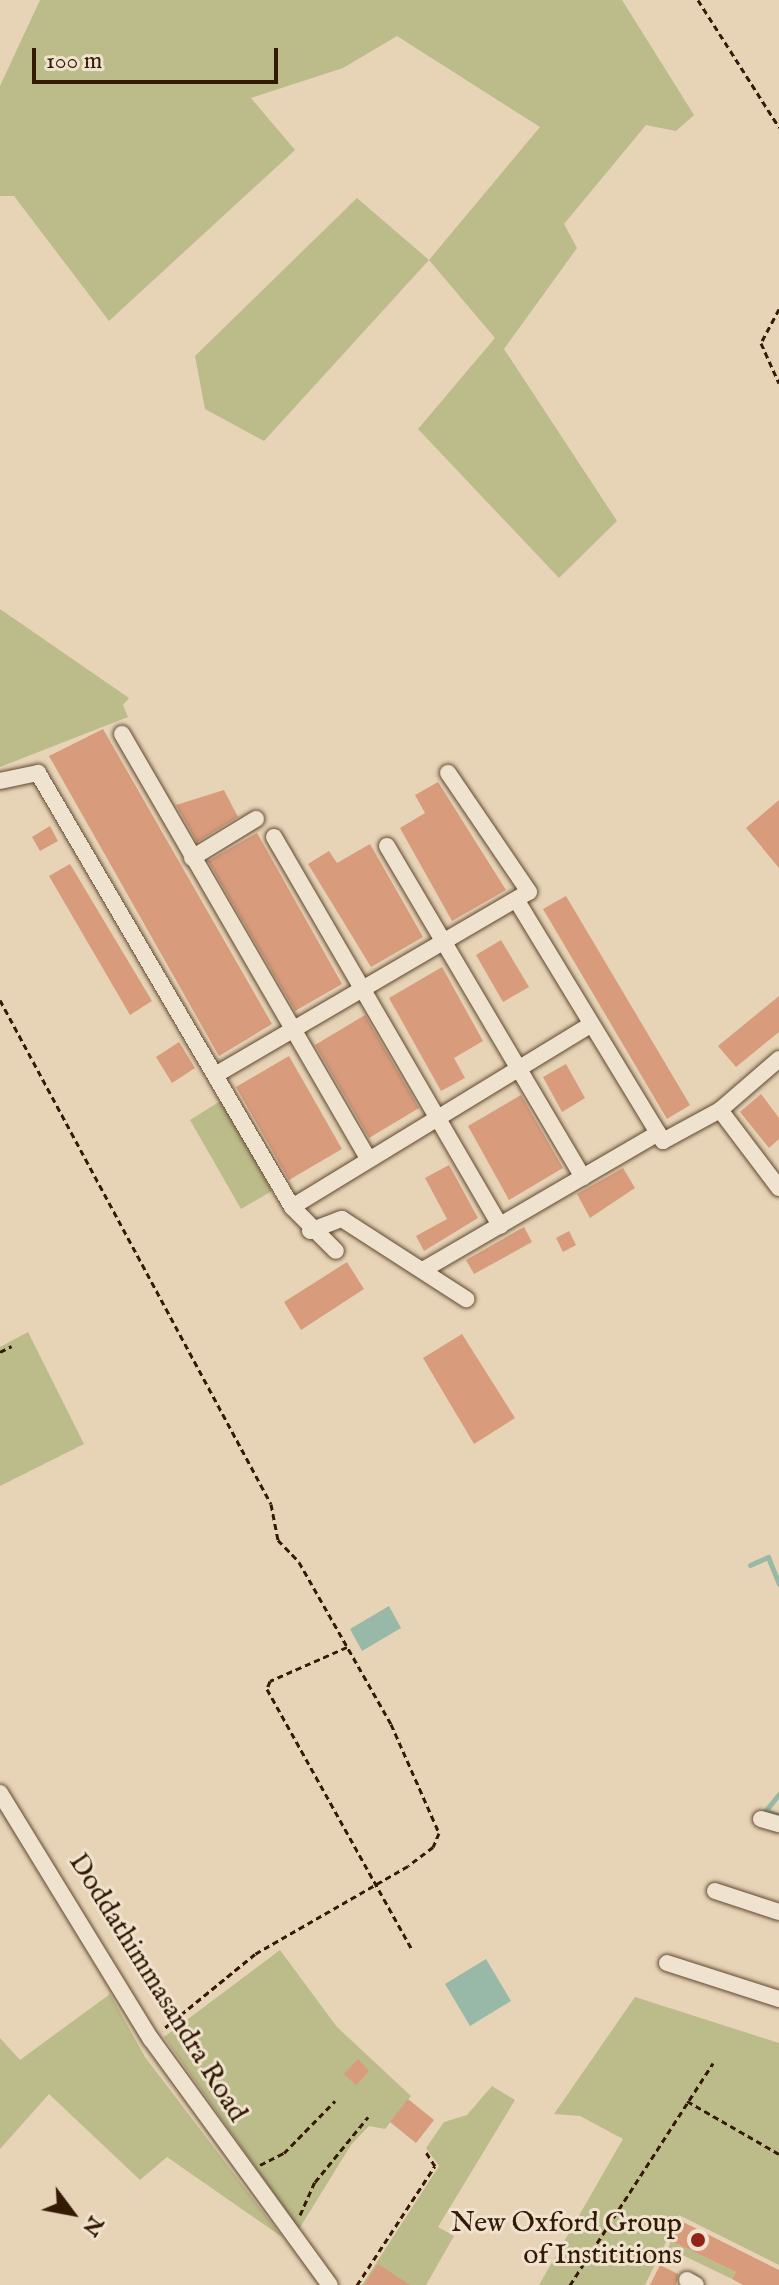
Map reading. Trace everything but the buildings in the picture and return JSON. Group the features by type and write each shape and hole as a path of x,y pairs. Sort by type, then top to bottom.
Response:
{"street":[{"path":"122,734 292,1034 369,1160"},
{"path":"0,781 38,773 217,1074 292,1207 310,1231 336,1251"},
{"path":"217,1074 292,1034 529,892 448,773"},
{"path":"192,858 256,819"},
{"path":"274,837 367,990 500,1226"},
{"path":"387,846 583,1177"},
{"path":"517,901 663,1141 720,1110 779,1059"},
{"path":"292,1207 592,1024"},
{"path":"720,1110 779,1188"},
{"path":"423,1270 658,1133"},
{"path":"310,1231 342,1219 466,1299"},
{"name":"Doddathimmasandra Road","path":"0,1793 151,2039 330,2285"},
{"path":"761,1819 779,1824"},
{"path":"715,1891 779,1912"},
{"path":"667,1963 779,1999"}],"path":[{"path":"698,0 779,127"},
{"path":"779,309 761,343 779,383"},
{"path":"0,1000 271,1504 278,1540 299,1562 347,1647 439,1833 433,1847 255,1954 151,2039"},
{"path":"0,1352 12,1346"},
{"path":"347,1647 270,1681 267,1689 412,1950"},
{"path":"570,2285 713,2063"},
{"path":"245,2172 284,2153 335,2101"},
{"path":"687,2101 779,2154"},
{"path":"290,2230 315,2182 368,2117"},
{"path":"357,2285 435,2166 426,2152"}],"shaded area":[{"path":"40,0 622,0 694,115 676,131 646,125 564,224 577,248 504,349 617,521 559,578 418,429 495,338 429,260 540,127 397,36 343,68 251,98 295,150 109,321 14,196 0,196 0,86"},
{"path":"357,198 429,260 264,441 205,409 195,356"},
{"path":"0,609 129,698 123,705 128,717 0,767"},
{"path":"222,1100 272,1191 241,1209 190,1120"},
{"path":"28,1332 84,1444 0,1486 0,1347"},
{"path":"389,1606 401,1628 362,1651 350,1629"},
{"path":"280,1950 337,2027 411,2096 385,2129 369,2126 351,2145 299,2229 164,2037"},
{"path":"486,1959 511,2001 470,2026 445,1984"},
{"path":"110,1994 145,2057 282,2237 167,2157 140,2180 49,2094 0,2149 0,2038 20,2060"},
{"path":"635,1997 779,2043 779,2265 679,2215 645,2285 539,2285 623,2139 580,2116 554,2114"},
{"path":"492,2086 515,2100 438,2227 454,2236 426,2285 362,2285 439,2166 426,2148 444,2122 467,2115"},
{"path":"671,2241 736,2272 732,2279 668,2248"}],"waterway":[{"path":"750,1565 768,1557 779,1584"},
{"path":"779,1794 765,1811 779,1815"}],"place":[{"name":"New Oxford Group of Instititions","path":"698,2240"}]}
